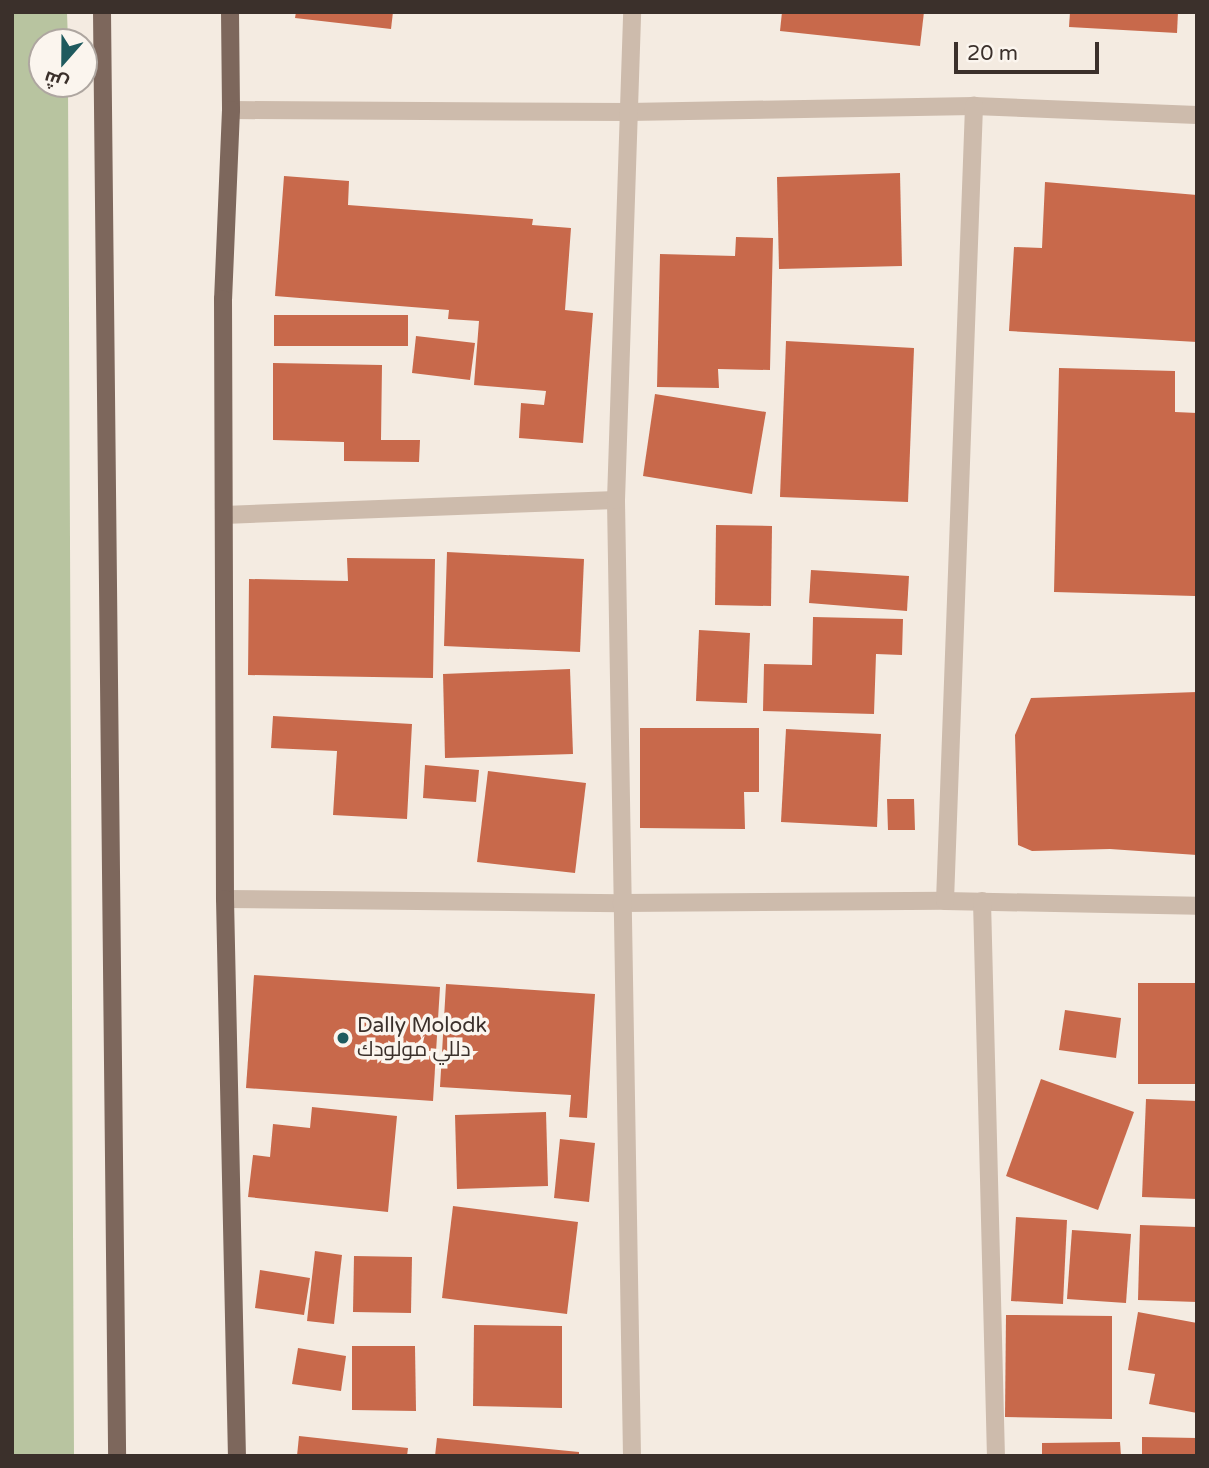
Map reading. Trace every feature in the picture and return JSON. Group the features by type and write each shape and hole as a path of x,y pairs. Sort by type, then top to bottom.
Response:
{"main road":[{"path":"102,12 117,1456"},
{"path":"230,12 232,110 223,299 225,899 237,1456"}],"street":[{"path":"632,12 616,500 632,1456"},
{"path":"232,110 628,112 974,106 1197,115"},
{"path":"946,901 974,106"},
{"path":"224,515 616,500"},
{"path":"225,899 621,903 982,901 1197,906"},
{"path":"982,901 996,1456"}],"green space":[{"path":"12,12 67,12 68,28 28,28 28,98 68,98 74,1456 12,1456"}],"building":[{"path":"296,12 393,12 391,29 295,18"},
{"path":"782,12 924,12 920,46 780,31"},
{"path":"1070,12 1178,12 1177,33 1069,27"},
{"path":"900,173 902,266 779,269 777,177"},
{"path":"284,176 349,181 348,205 533,219 532,225 571,228 565,310 593,313 583,443 519,438 521,403 544,405 546,391 474,385 479,321 448,319 449,310 275,296"},
{"path":"1045,182 1197,195 1197,342 1009,331 1014,247 1042,248"},
{"path":"736,237 773,238 770,370 718,369 719,388 657,387 660,254 735,256"},
{"path":"274,315 408,315 408,346 274,346"},
{"path":"416,336 475,343 470,380 412,373"},
{"path":"786,341 914,348 908,502 780,497"},
{"path":"273,363 382,365 381,440 420,440 419,462 344,461 344,442 273,440"},
{"path":"1059,368 1175,371 1175,412 1197,413 1195,596 1054,592"},
{"path":"655,394 766,412 752,494 643,476"},
{"path":"716,525 772,526 771,606 715,605"},
{"path":"447,552 584,559 580,652 444,646"},
{"path":"347,558 435,559 433,678 248,675 249,579 348,581"},
{"path":"811,570 909,576 907,611 809,603"},
{"path":"813,617 903,619 902,655 876,654 874,714 763,711 764,664 812,665"},
{"path":"699,630 750,633 747,703 696,701"},
{"path":"570,669 573,754 445,758 443,674"},
{"path":"1197,692 1197,855 1110,849 1032,851 1018,845 1015,735 1031,698"},
{"path":"273,716 412,724 407,819 333,815 337,751 271,748"},
{"path":"640,728 759,728 759,792 744,792 745,829 640,828"},
{"path":"786,729 881,734 877,827 781,822"},
{"path":"425,765 479,770 476,802 423,798"},
{"path":"488,771 586,783 575,873 477,862"},
{"path":"887,799 914,799 915,830 888,830"},
{"name":"Dally Molodk دللي مولودك","path":"254,975 440,987 433,1101 246,1088"},
{"path":"1138,983 1197,983 1197,1084 1138,1084"},
{"path":"446,984 595,994 587,1118 569,1117 571,1095 440,1087"},
{"path":"1065,1010 1121,1018 1116,1058 1059,1050"},
{"path":"1041,1079 1134,1112 1098,1210 1006,1176"},
{"path":"1146,1099 1197,1101 1197,1199 1142,1197"},
{"path":"312,1107 397,1116 388,1212 248,1197 253,1155 270,1157 273,1124 310,1128"},
{"path":"546,1112 548,1186 457,1189 455,1115"},
{"path":"560,1139 595,1143 589,1202 554,1198"},
{"path":"453,1206 578,1222 567,1314 442,1298"},
{"path":"1016,1217 1067,1220 1063,1304 1011,1301"},
{"path":"1140,1225 1197,1227 1197,1302 1138,1300"},
{"path":"1072,1230 1131,1234 1126,1303 1067,1299"},
{"path":"315,1251 342,1255 334,1324 307,1321"},
{"path":"354,1256 412,1257 411,1313 353,1312"},
{"path":"260,1270 310,1278 304,1315 255,1308"},
{"path":"1138,1312 1197,1323 1197,1413 1149,1404 1155,1374 1128,1370"},
{"path":"1006,1315 1112,1316 1112,1419 1005,1417"},
{"path":"474,1325 562,1326 562,1408 473,1406"},
{"path":"352,1346 415,1346 416,1411 352,1410"},
{"path":"298,1348 346,1356 341,1391 292,1384"},
{"path":"299,1436 408,1448 407,1456 297,1456"},
{"path":"1142,1437 1197,1438 1197,1456 1142,1456"},
{"path":"437,1438 579,1452 579,1456 435,1456"},
{"path":"1120,1442 1121,1456 1042,1456 1042,1443"}],"place":[{"name":"Dally Molodk دللي مولودك","path":"343,1038"}]}
